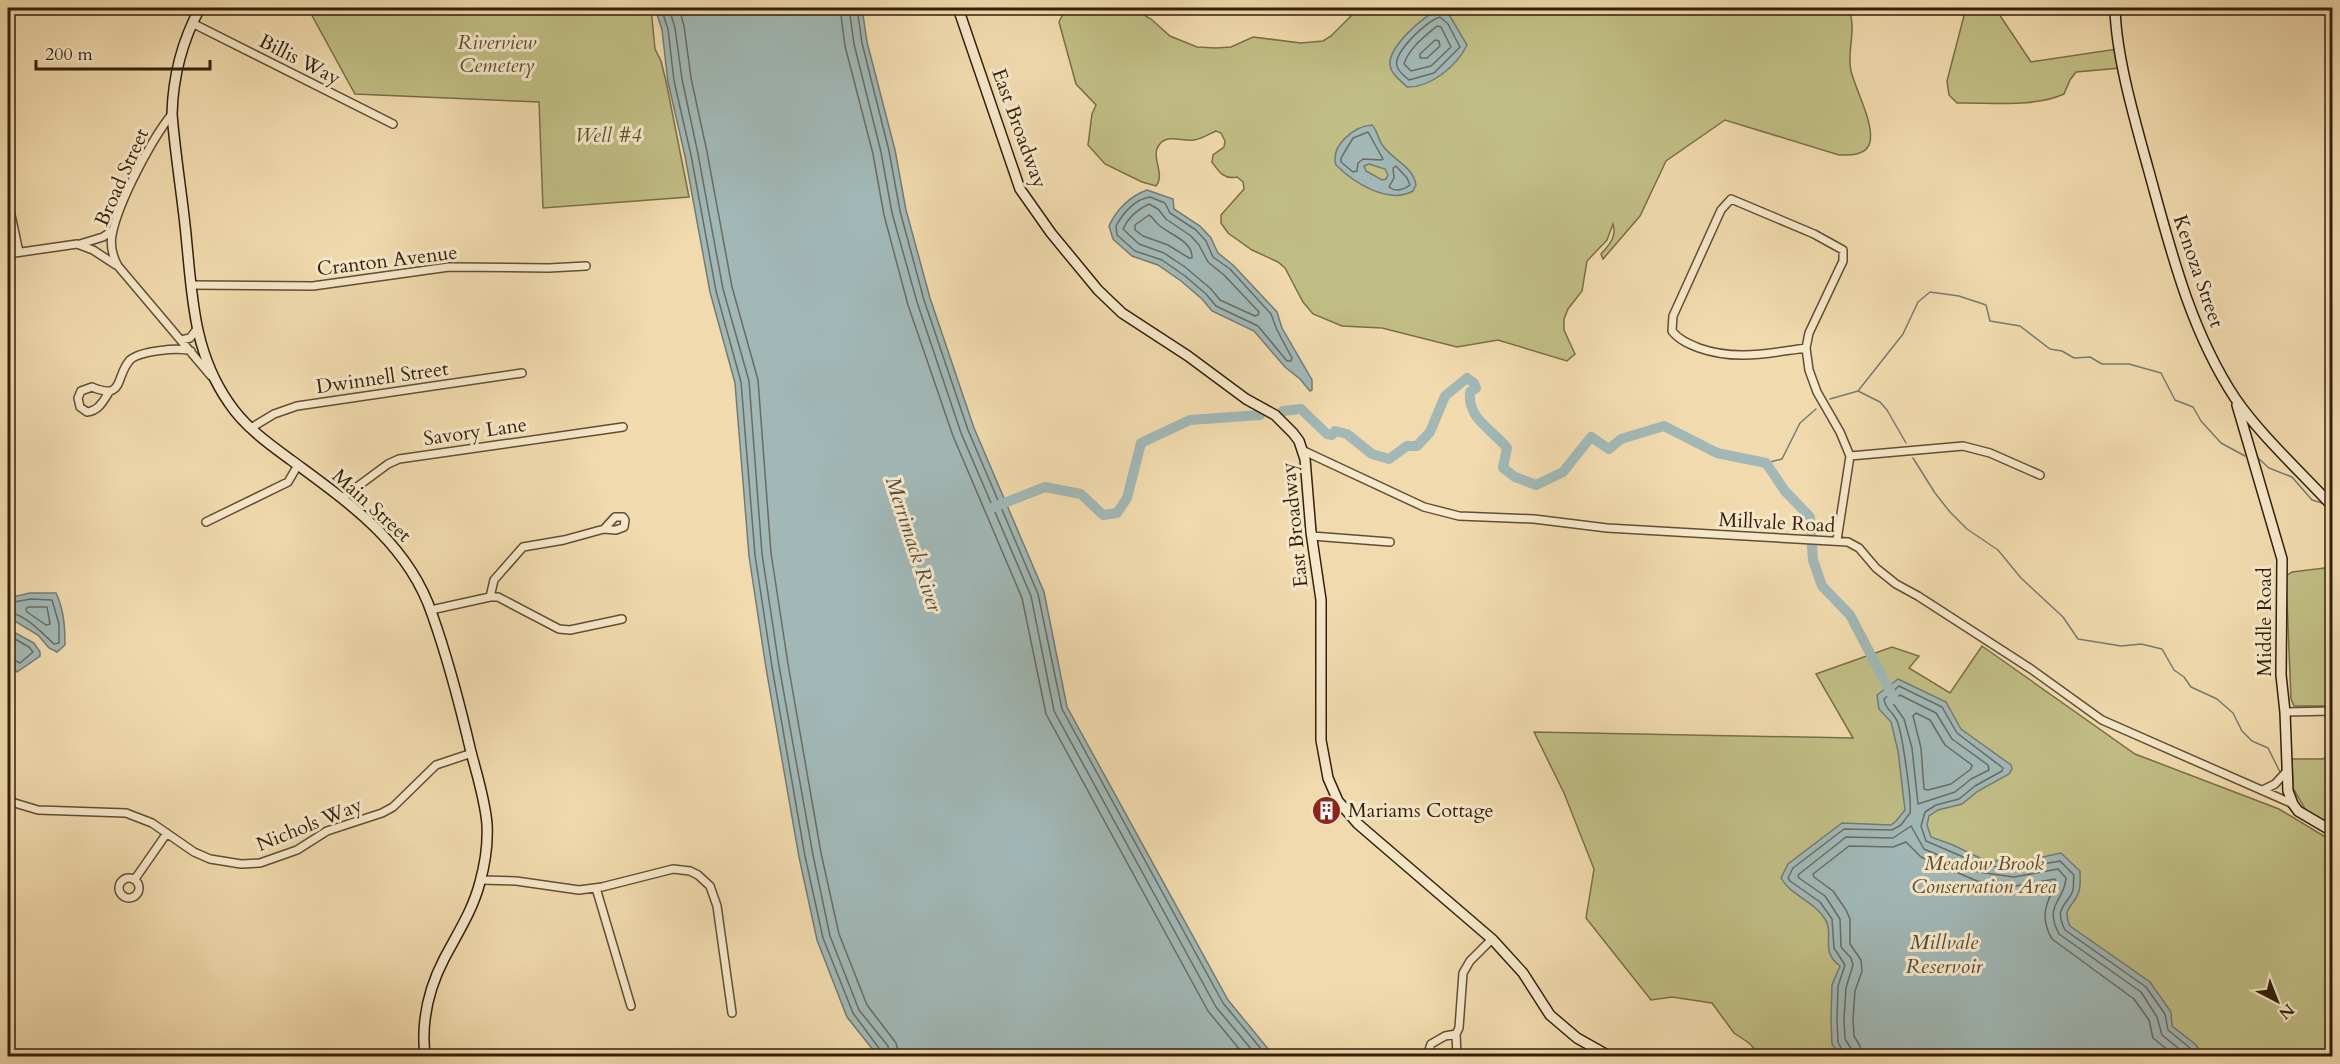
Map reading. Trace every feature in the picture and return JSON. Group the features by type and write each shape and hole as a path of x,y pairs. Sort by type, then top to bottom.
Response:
{"street":[{"name":"Main Street","path":"200,8 192,23 176,74 172,114 197,329 207,366 230,405 251,428 342,498 387,537 404,557 415,574 431,610 455,687 472,753 487,824 481,880 473,904 443,960 428,998 424,1028 425,1056"},
{"name":"East Broadway","path":"958,8 1020,189 1051,233 1087,277 1117,308 1246,399 1275,415 1293,432 1304,451 1321,600 1321,740 1328,778 1343,809 1492,939 1523,973 1550,1015 1577,1038 1609,1056"},
{"name":"Kenoza Street","path":"2115,8 2128,88 2176,272 2205,343 2235,397 2255,423 2332,506"},
{"name":"Billis Way","path":"192,23 393,124"},
{"name":"Broad Street","path":"172,114 159,130 143,161 113,230 111,248 119,267 214,380"},
{"path":"1806,348 1730,356 1689,344 1677,338 1672,331 1673,316 1721,210 1731,199 1814,234 1843,250 1843,261 1809,333 1806,348 1809,370 1817,392 1840,432 1850,456 1837,540"},
{"path":"8,201 19,252"},
{"path":"8,254 77,244 103,237 113,230"},
{"path":"77,244 93,250 119,267"},
{"name":"Cranton Avenue","path":"191,285 313,286 449,267 586,266"},
{"path":"181,340 190,338 197,329"},
{"path":"109,392 106,393 92,387 84,388 79,395 80,406 87,412 100,405 121,379 129,362 137,356 177,349 190,351"},
{"name":"Dwinnell Street","path":"251,428 274,414 297,406 522,373"},
{"name":"Middle Road","path":"2235,397 2282,559 2281,675 2285,712 2286,772 2288,791 2293,804"},
{"name":"Savory Lane","path":"342,498 388,464 399,459 623,427"},
{"path":"1850,456 1962,446 1990,453 2040,475"},
{"name":"Millvale Road","path":"1304,451 1424,507 1448,514 1534,519 1607,528 1837,540 1853,544 1896,584 2031,669 2102,720 2293,804"},
{"path":"206,522 288,482 298,465"},
{"path":"490,597 494,580 523,547 564,540 604,529"},
{"path":"1312,536 1390,542"},
{"path":"431,610 498,597 510,601 549,626 559,629 570,630 621,619"},
{"path":"2285,712 2332,711"},
{"name":"Nichols Way","path":"8,801 38,810 126,813 152,823 194,852 219,861 241,864 270,861 297,850 327,831 382,813 393,807 435,765 472,753"},
{"path":"2263,790 2275,784 2286,772"},
{"path":"2293,804 2307,817 2332,831"},
{"path":"135,879 167,833"},
{"path":"481,880 516,881 567,890 596,888 672,869 690,871 706,881 714,893 732,1013"},
{"path":"596,888 631,1006"},
{"path":"1457,1056 1456,1034 1459,1028 1463,973 1470,961 1492,939"},
{"path":"1427,1056 1431,1044 1445,1036 1456,1034"}],"green space":[{"path":"258,8 651,8 655,49 666,81 689,197 543,208 539,102 355,94 310,12 281,13"},
{"path":"1066,8 1132,8 1151,19 1170,36 1197,47 1216,48 1231,47 1253,37 1301,43 1323,41 1359,8 1848,8 1852,24 1851,71 1867,116 1871,134 1870,142 1862,152 1839,155 1725,120 1666,161 1640,216 1603,259 1601,254 1613,237 1613,224 1607,240 1587,261 1582,291 1568,309 1564,319 1564,330 1575,354 1567,361 1498,340 1457,347 1382,328 1342,326 1313,314 1303,302 1285,268 1278,262 1252,250 1228,233 1221,223 1221,215 1244,189 1243,182 1237,177 1232,178 1222,174 1212,162 1213,155 1224,147 1225,141 1221,133 1216,131 1194,140 1167,139 1163,141 1156,155 1159,181 1156,186 1142,182 1105,164 1088,145 1092,114 1096,105 1076,84 1059,22"},
{"path":"1966,8 1997,8 2031,62 2117,49 2120,68 2076,72 2064,94 2039,101 1957,103 1949,95 1947,81"},
{"path":"2332,567 2332,706 2294,706 2291,699 2286,576 2292,572"},
{"name":"Meadow Brook Conservation Area","path":"1982,646 2135,754 2279,809 2332,841 2332,1056 1761,1056 1749,1043 1734,1033 1712,1003 1672,997 1651,1000 1586,918 1594,869 1564,793 1534,732 1853,738 1816,674 1892,647 1919,656 1909,668 1950,693"},
{"path":"2332,754 2332,825 2308,814 2293,788 2292,759 2323,759"}],"water":[{"name":"Merrimack River","path":"655,8 862,8 867,42 895,150 906,210 930,298 974,428 1044,592 1067,707 1228,1000 1274,1056 878,1056 847,1017 817,940 799,857 749,556 735,383 710,292 685,156 668,82 662,30"},
{"path":"1439,10 1450,16 1467,45 1457,61 1442,74 1425,84 1407,87 1392,71 1391,58 1408,33 1425,18"},
{"path":"1372,125 1387,151 1411,173 1416,185 1413,191 1403,195 1393,195 1372,190 1336,165 1335,158 1340,144 1345,138 1365,126","holes":["1369,164 1385,169 1388,175 1382,180 1366,171 1364,166"]},
{"path":"1147,190 1173,199 1174,209 1200,226 1211,238 1218,253 1233,265 1277,312 1282,328 1312,380 1312,390 1310,391 1285,367 1254,331 1212,311 1181,281 1158,265 1132,256 1113,239 1109,226 1116,214 1129,200"},
{"path":"30,593 56,593 59,599 65,645 57,652 49,648 38,635 8,617 8,598"},
{"path":"8,629 34,643 40,652 40,656 17,672 8,660"},
{"name":"Millvale Reservoir","path":"1898,679 1946,702 1961,729 2011,765 2012,769 2009,774 1978,791 1962,804 1938,810 1929,816 1927,825 1931,837 1982,859 2014,863 2061,853 2080,871 2079,891 2067,915 2070,926 2150,982 2171,1012 2172,1026 2195,1044 2205,1056 1841,1056 1832,1044 1831,1019 1832,985 1840,966 1830,955 1828,925 1815,907 1790,889 1781,878 1788,864 1842,823 1891,825 1905,810 1898,751 1891,722 1879,709 1877,695"}],"waterway":[{"path":"1830,399 1858,391 1903,334 1918,302 1930,292 1959,296 1986,305 1990,321 2020,326 2050,349 2062,351 2074,358 2090,357 2102,364 2129,364 2161,373 2175,400 2193,407 2201,421 2221,443 2245,456"},
{"path":"1283,411 1301,409 1327,434 1332,435 1335,431 1347,434 1372,454 1389,459 1407,446 1417,446 1430,432 1445,396 1467,378 1474,383 1476,388 1470,392 1473,410 1482,423 1507,448 1503,468 1515,477 1536,485 1563,472 1591,437 1609,449 1621,439 1664,426 1717,453 1766,463 1785,491 1810,517 1813,560 1822,586 1850,615 1894,699"},
{"path":"1858,391 1880,402 1906,443"},
{"path":"1766,463 1782,459 1800,423 1816,409"},
{"path":"994,507 1045,487 1081,494 1103,515 1117,513 1127,498 1141,443 1190,420 1260,415"},
{"path":"1913,458 1950,512 1967,529 1998,550 2021,578 2063,617 2078,639 2121,646 2141,644 2162,649 2174,670 2184,677 2191,687 2217,699 2233,713 2242,731 2252,741 2268,748 2280,772"},
{"path":"2258,458 2269,468 2292,477 2312,500 2322,503"}],"place":[{"name":"Mariams Cottage","path":"1327,810"}],"park label":[{"name":"Riverview Cemetery","path":"497,54"},
{"name":"Well #4","path":"608,135"}]}
